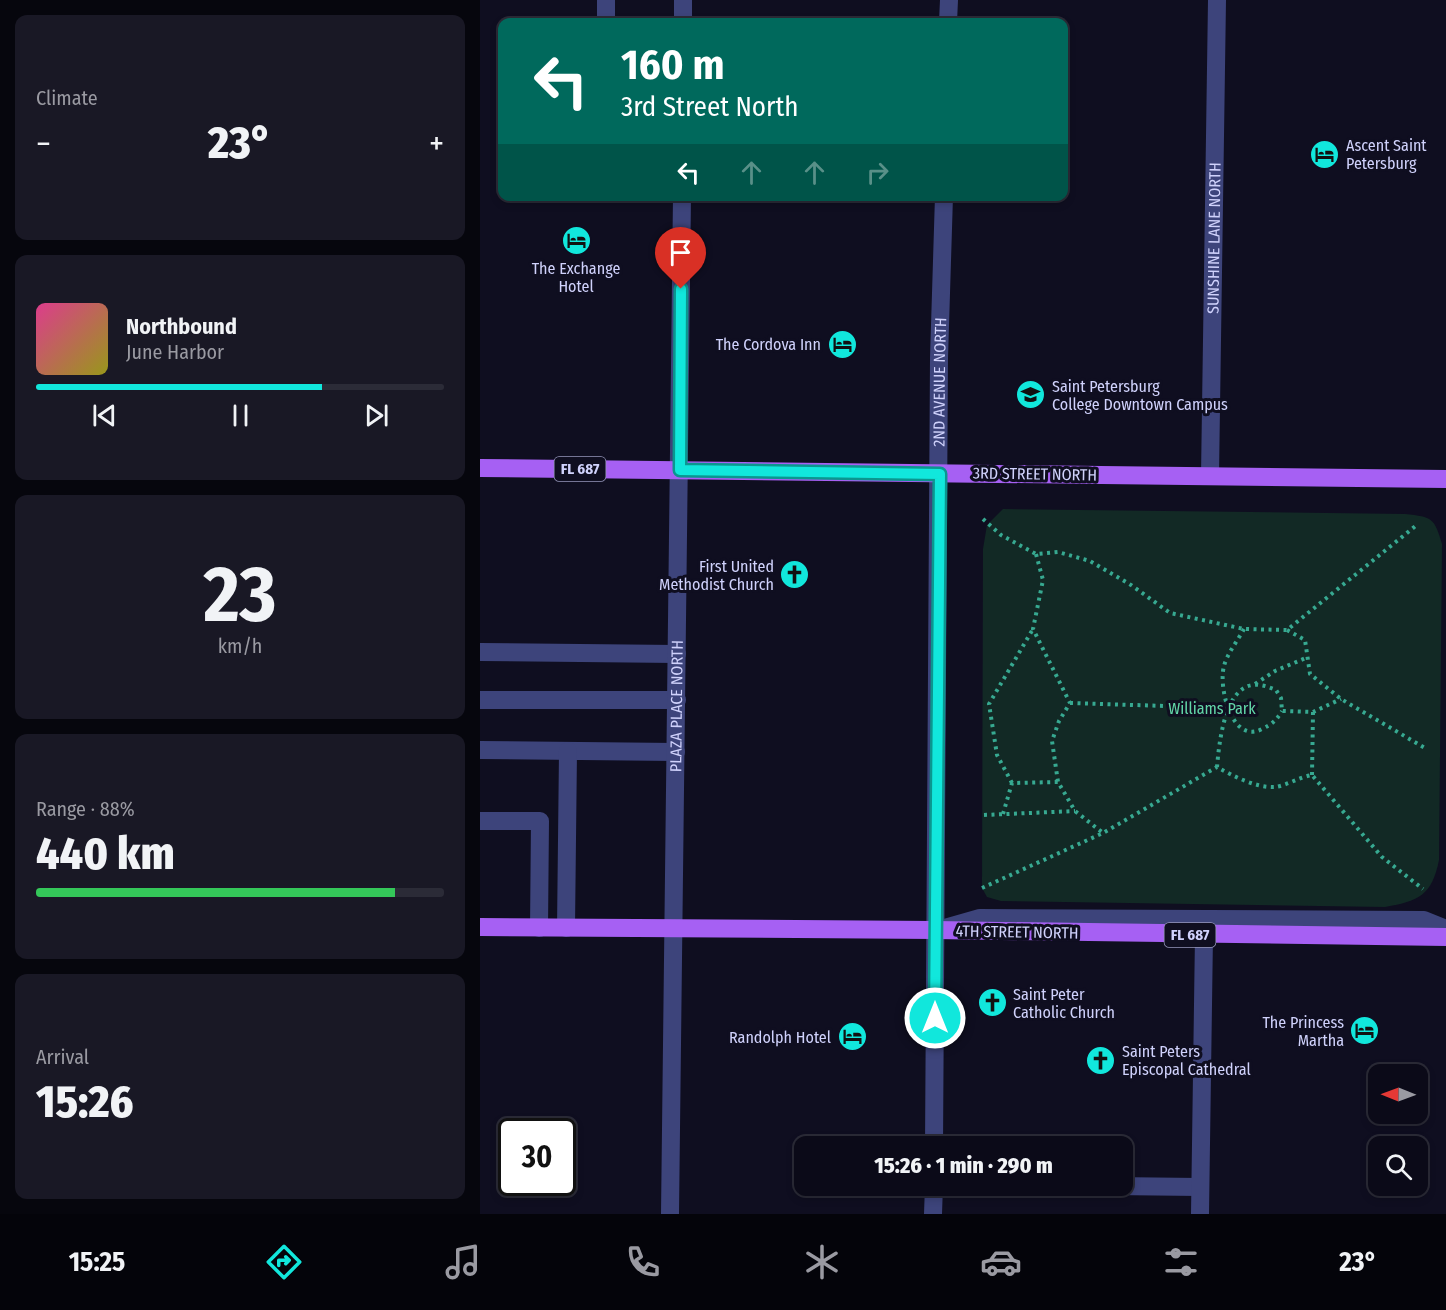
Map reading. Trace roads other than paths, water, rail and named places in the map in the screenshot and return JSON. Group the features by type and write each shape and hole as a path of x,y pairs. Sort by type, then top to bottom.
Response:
{"main road":[{"name":"3RD STREET NORTH","path":"480,468 1446,479"},
{"name":"4TH STREET NORTH","path":"480,927 935,930 1446,938"}],"street":[{"path":"606,0 606,18"},
{"path":"683,0 683,18"},
{"path":"948,18 949,0"},
{"name":"SUNSHINE LANE NORTH","path":"1210,476 1216,0"},
{"name":"PLAZA PLACE NORTH","path":"670,1214 682,201"},
{"name":"2ND AVENUE NORTH","path":"934,1136 939,358 944,201"},
{"path":"480,652 677,654"},
{"path":"480,700 677,700"},
{"path":"480,750 676,752"},
{"path":"566,928 568,751"},
{"path":"480,821 540,821 539,928"},
{"path":"935,930 980,918 1424,920 1446,929"},
{"path":"1200,1214 1204,935"},
{"path":"1133,1186 1200,1187"},
{"path":"933,1196 933,1214"}],"place":[{"name":"Ascent Saint Petersburg","path":"1325,154"},
{"name":"The Exchange Hotel","path":"576,240"},
{"name":"The Cordova Inn","path":"842,344"},
{"name":"Saint Petersburg College Downtown Campus","path":"1031,395"},
{"name":"First United Methodist Church","path":"795,575"},
{"name":"Saint Peter Catholic Church","path":"992,1003"},
{"name":"The Princess Martha","path":"1365,1031"},
{"name":"Randolph Hotel","path":"852,1037"},
{"name":"Saint Peters Episcopal Cathedral","path":"1101,1060"}],"park label":[{"name":"Williams Park","path":"1212,708"}]}
